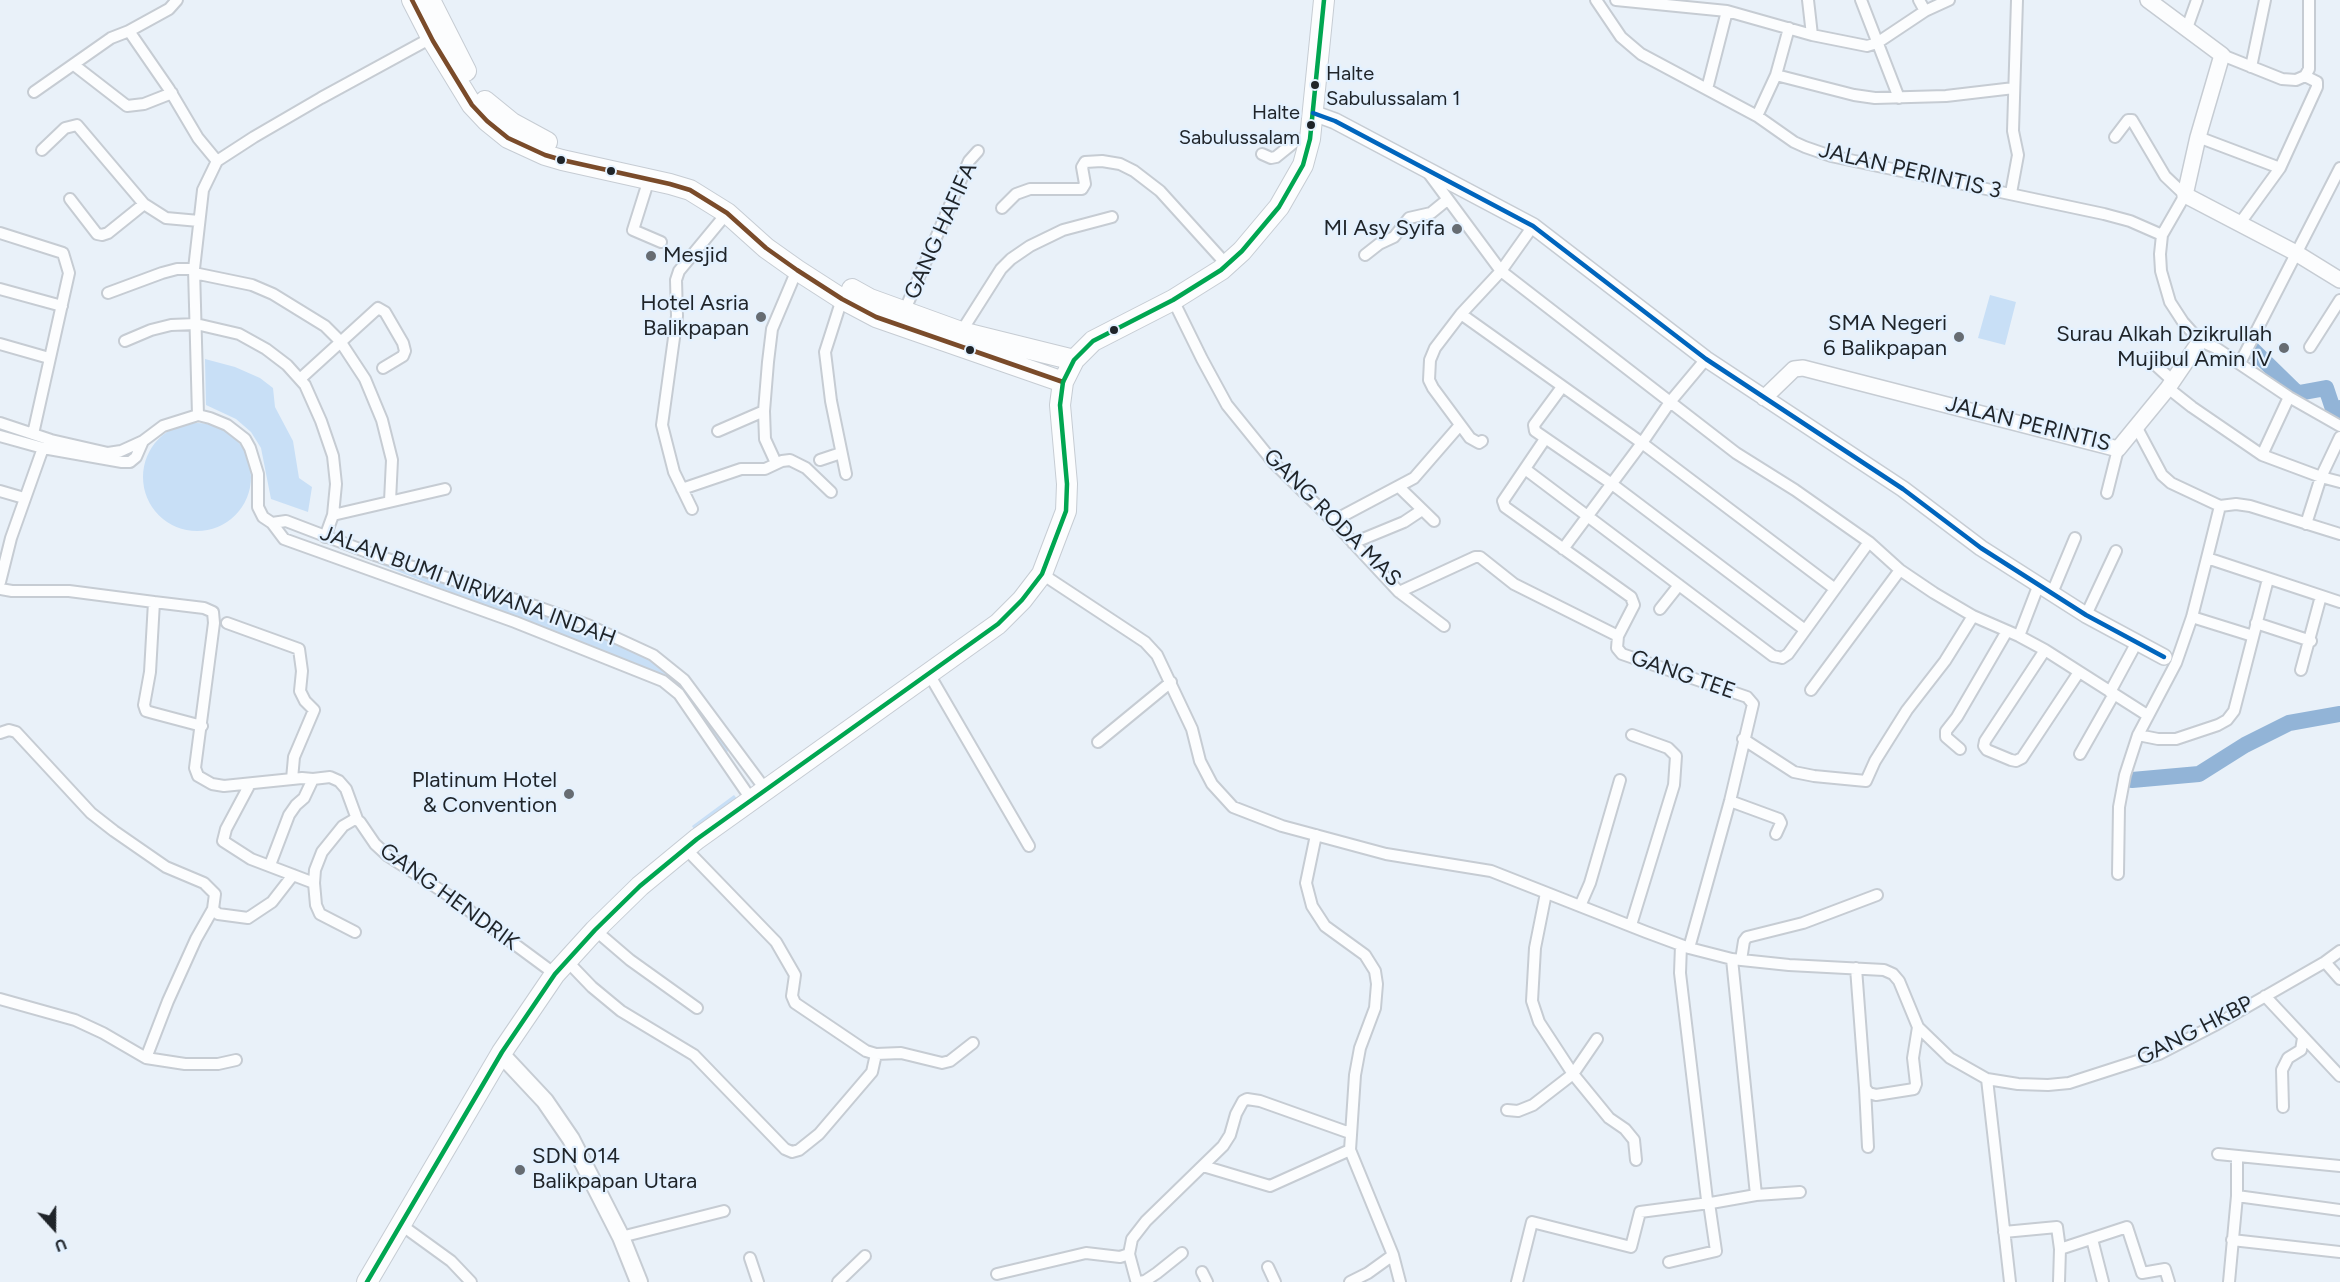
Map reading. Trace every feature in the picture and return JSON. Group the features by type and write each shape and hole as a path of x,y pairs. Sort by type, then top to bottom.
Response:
{"highway":[{"path":"412,0 431,38 472,105 508,138 545,155 690,190 727,213 766,248 797,270 842,299 876,317 1062,382"},
{"path":"430,0 486,103 531,134 564,149 655,168 701,182 744,212 777,242 811,265 870,299 962,332 1074,360"},
{"path":"367,1282 501,1054 561,968 595,930 640,886 758,794 998,624 1022,600 1042,574 1066,511 1067,484 1060,405 1062,382 1074,360 1093,341 1173,300 1227,265 1242,251 1279,207 1303,165 1310,139 1324,0"}],"main road":[{"path":"501,1054 545,1101 571,1138 621,1237 639,1282"}],"street":[{"path":"34,92 111,38 169,9 177,0"},
{"name":"JALAN PERINTIS 3","path":"1596,0 1629,46 1757,116 1794,142 1832,156 2011,193 2130,221 2162,235"},
{"path":"1616,0 1727,11 1812,35 1867,46 1877,43 1925,11 1949,0"},
{"path":"1808,0 1812,35"},
{"path":"1861,0 1899,98"},
{"path":"1919,0 1925,11"},
{"path":"2011,193 2018,155 2013,131 2017,0"},
{"path":"2148,0 2222,55 2282,79 2296,80 2305,76 2309,69 2309,0"},
{"path":"2187,28 2197,0"},
{"path":"2251,67 2265,0"},
{"path":"1707,89 1727,11"},
{"path":"1757,116 1776,75 1789,28"},
{"path":"129,31 172,93 198,138 218,161"},
{"path":"198,415 194,271 203,190 218,161 302,109 431,38"},
{"path":"2222,55 2198,137 2185,195 2162,235 2161,271 2170,302 2183,322 2200,341 2240,363 2289,398 2340,426"},
{"path":"74,65 127,106 144,105 172,93"},
{"path":"1776,75 1854,95 1899,98 1946,96 2014,88"},
{"path":"2240,223 2280,168 2317,87 2317,82 2305,76"},
{"path":"1313,113 1335,121 1533,226 1706,359 1904,489 1981,549 2086,615 2164,657"},
{"path":"2115,137 2128,120 2132,120 2165,176 2185,195 2296,253 2340,280"},
{"path":"42,150 65,128 77,125 144,204 166,218 199,221"},
{"path":"2198,137 2280,168"},
{"path":"1262,154 1271,158 1276,157 1298,140 1310,139"},
{"name":"GANG HAFIFA","path":"904,312 969,161 978,152"},
{"path":"1002,208 1016,194 1030,189 1082,189 1085,184 1082,166 1085,162 1102,161 1120,164 1134,171 1160,192 1227,265"},
{"path":"2240,363 2340,168"},
{"path":"1427,171 1501,271 1736,453 1795,489 1869,542 1900,570 1934,594 1972,616 2045,650 2147,715"},
{"path":"649,179 633,230 661,242"},
{"path":"69,199 98,234 102,235 108,233 144,204"},
{"path":"1365,255 1379,244 1394,237 1409,218 1431,213 1447,200"},
{"path":"692,510 674,472 662,425 677,316 676,280 679,271 727,213"},
{"path":"962,332 1001,269 1011,259 1030,246 1063,230 1112,217"},
{"path":"1482,441 1479,443 1470,438 1433,388 1428,370 1430,360 1435,348 1461,314 1501,271 1533,226"},
{"path":"0,232 63,253 69,273 33,434"},
{"path":"108,293 177,269 194,271 252,285 273,294 325,326 340,341 365,379 382,420 392,460 390,501"},
{"path":"776,463 765,439 764,411 772,329 797,270"},
{"path":"0,289 62,306"},
{"path":"842,299 825,352 831,401 846,474"},
{"name":"GANG RODA MAS","path":"1173,300 1227,405 1274,463 1333,521 1399,592 1479,557 1515,584 1618,636"},
{"path":"2310,347 2340,300"},
{"path":"300,379 374,309 381,309 403,343 405,351 403,356 383,368"},
{"path":"1461,314 1642,443 1835,589"},
{"path":"125,341 151,330 171,325 196,324 239,334 266,349 286,365 305,385 333,456 336,484 333,515 325,537"},
{"name":"JALAN PERINTIS","path":"1764,398 1794,369 1803,368 2118,449 2137,428 2200,341"},
{"path":"0,344 49,358"},
{"path":"1563,549 1670,402 1706,359"},
{"path":"2149,359 2192,407 2262,455 2320,477 2340,482"},
{"path":"1562,387 1534,425 1535,430 1612,484 1805,630"},
{"path":"2262,455 2289,398"},
{"path":"718,431 764,411"},
{"path":"0,423 108,453 121,451 143,441 163,426 198,415 227,425 245,439 250,448 258,474 258,507 263,517 272,523"},
{"path":"1333,521 1399,487 1422,471 1460,425"},
{"path":"2137,428 2162,475 2171,483 2220,506 2236,504 2250,506 2340,534"},
{"path":"0,436 43,448 122,462 130,462 136,457 143,441"},
{"path":"2306,524 2320,477 2340,437"},
{"name":"GANG TEE","path":"1545,439 1503,501 1504,507 1634,600 1634,605 1618,636 1617,648 1622,654 1751,700 1753,704 1730,801 1685,946 1680,973 1716,1251 1669,1262"},
{"path":"0,582 5,536 24,498 43,448"},
{"path":"2107,493 2118,449"},
{"path":"820,460 842,453"},
{"path":"682,489 741,469 765,469 776,463 790,460 806,468 831,492"},
{"path":"1525,470 1773,656 1782,658 1788,654 1869,542"},
{"path":"1399,487 1434,521"},
{"path":"333,515 445,489"},
{"path":"0,491 24,498"},
{"path":"2118,874 2119,807 2125,776 2138,735 2172,672 2192,617 2220,506"},
{"path":"1353,543 1404,522 1422,510"},
{"name":"JALAN BUMI NIRWANA INDAH","path":"286,520 325,537 578,621 653,655 684,680 758,794 679,694 663,681 516,622 284,539 272,523 286,520"},
{"path":"2019,636 2075,538"},
{"path":"2086,615 2116,551"},
{"path":"2207,558 2340,602"},
{"path":"1811,690 1900,570"},
{"path":"1042,574 1144,642 1157,654 1192,729 1200,761 1212,784 1233,807 1254,817 1386,854 1491,871 1685,946 1736,959 1789,965 1884,970 1893,974 1899,981 1918,1027 1950,1058 1987,1079 2010,1282"},
{"path":"2138,735 2158,739 2176,739 2226,720 2234,711 2268,579"},
{"path":"1659,609 1679,585"},
{"path":"0,589 69,591 211,609 214,623 195,768 198,776 212,784 224,786 302,779"},
{"path":"1399,592 1444,626"},
{"path":"2301,670 2311,641 2321,596"},
{"path":"154,602 150,672 144,705 146,711 202,726"},
{"path":"1743,740 1794,771 1814,776 1866,781 1875,760 1907,710 1945,661 1972,616"},
{"path":"2192,617 2253,636"},
{"path":"227,623 299,649 302,671 300,691 305,701 314,710 294,757 302,779 304,798 290,815 270,865"},
{"path":"2256,623 2311,641"},
{"path":"1960,749 1949,740 1946,731 1957,717 2007,631"},
{"path":"2080,754 2138,642"},
{"path":"2045,650 1984,741 1987,750 2011,760 2016,761 2022,758 2079,672"},
{"path":"929,674 1029,846"},
{"path":"1098,742 1171,682"},
{"path":"0,733 9,730 16,732 91,813 114,831 166,867 204,883 216,894 213,909 196,939 172,992 146,1059"},
{"path":"1632,735 1668,748 1676,756 1674,785 1632,926"},
{"name":"GANG HENDRIK","path":"302,779 330,777 339,781 346,789 357,819 375,844 388,856 561,968 651,1030 694,1055 785,1149 792,1152 799,1150 819,1134 872,1072 876,1054"},
{"path":"1580,906 1590,883 1620,780"},
{"path":"250,783 226,829 223,841 251,859 314,883"},
{"path":"1730,801 1779,819 1776,834"},
{"path":"355,932 320,914 316,905 314,883 315,870 322,852 346,822 357,819"},
{"path":"1316,835 1306,883 1312,906 1325,926 1371,961 1375,971 1377,984 1375,1008 1360,1048 1354,1075 1350,1150 1393,1256 1400,1282"},
{"path":"686,849 776,942 795,975 792,996 795,1003 866,1051 876,1054 901,1053 942,1063 950,1061 973,1043"},
{"path":"213,909 218,914 248,918 272,902 293,874"},
{"path":"1546,893 1535,948 1532,1001 1539,1022 1573,1074 1609,1118 1632,1136 1636,1147 1636,1160"},
{"path":"1756,1195 1736,959 1747,938 1803,923 1876,895"},
{"path":"595,930 630,960 697,1008"},
{"name":"GANG HKBP","path":"1987,1079 2018,1084 2048,1085 2083,1080 2159,1054 2217,1024 2325,962 2340,951"},
{"path":"2325,962 2340,979"},
{"path":"1856,968 1868,1147"},
{"path":"2265,996 2340,1076"},
{"path":"0,999 75,1020 103,1033 146,1059 201,1064 218,1064 236,1060"},
{"path":"1865,1088 1869,1093 1876,1095 1914,1089 1916,1084 1913,1058 1918,1027"},
{"path":"2283,1107 2282,1070 2288,1058 2301,1050 2303,1038"},
{"path":"1507,1110 1518,1111 1533,1105 1573,1074 1597,1039"},
{"path":"1182,1253 1145,1281 1136,1280 1129,1254 1132,1239 1146,1221 1203,1166 1230,1135 1236,1114 1243,1101 1260,1101 1350,1133"},
{"path":"1203,1166 1269,1186 1350,1150"},
{"path":"2218,1154 2340,1166"},
{"path":"2229,1282 2237,1196 2237,1156"},
{"path":"1518,1282 1532,1222 1631,1247 1640,1212 1756,1195 1800,1192"},
{"path":"2237,1196 2340,1210"},
{"path":"621,1237 723,1211"},
{"path":"400,1224 451,1261 471,1282"},
{"path":"2004,1232 2057,1227 2060,1249 2059,1282"},
{"path":"2060,1249 2127,1227 2142,1273 2165,1269 2169,1282"},
{"path":"2092,1239 2103,1282"},
{"path":"2232,1240 2340,1252"},
{"path":"997,1274 1080,1254 1120,1257 1129,1254"},
{"path":"838,1282 865,1256"},
{"path":"1350,1282 1393,1256"},
{"path":"750,1258 758,1282"},
{"path":"1268,1267 1275,1282"}],"shaded area":[{"path":"1990,295 2016,302 2005,345 1978,338"},
{"path":"205,359 235,367 260,378 273,388 275,407 293,441 299,478 312,487 308,512 271,499 261,448 251,432 236,419 206,405"},
{"path":"197,423 218,427 235,439 247,456 251,477 247,498 235,515 218,527 197,531 176,527 159,515 147,498 143,477 147,456 159,439 176,427"},
{"path":"287,522 593,633 652,660 670,674 668,678 291,529"},
{"path":"687,690 729,750 726,753 684,693"},
{"path":"734,795 738,800 695,831 692,826"}],"waterway":[{"path":"2252,349 2294,390 2299,393 2326,388 2333,409 2337,411 2340,408"},
{"path":"2132,780 2199,774 2245,745 2289,723 2340,714"}],"transit line":[{"path":"412,0 433,41 472,105 508,138 562,160 690,190 727,213 766,248 797,270 842,299 876,317 1063,382"},
{"path":"367,1282 502,1052 555,974 595,930 640,886 697,839 998,624 1022,600 1042,574 1066,511 1067,484 1060,405 1063,382 1074,360 1093,341 1173,300 1221,270 1242,251 1279,207 1303,165 1310,139 1324,0"},
{"path":"1313,113 1335,121 1533,226 1706,359 1903,489 1981,548 2086,615 2164,657"}],"place":[{"name":"Halte Sabulussalam 1","path":"1315,85"},
{"name":"Halte Sabulussalam","path":"1311,125"},
{"name":"MI Asy Syifa","path":"1457,229"},
{"name":"Mesjid","path":"651,256"},
{"name":"Hotel Asria Balikpapan","path":"761,317"},
{"name":"SMA Negeri 6 Balikpapan","path":"1959,337"},
{"name":"Surau Alkah Dzikrullah Mujibul Amin IV","path":"2284,348"},
{"name":"Platinum Hotel & Convention","path":"569,794"},
{"name":"SDN 014 Balikpapan Utara","path":"520,1170"}]}
